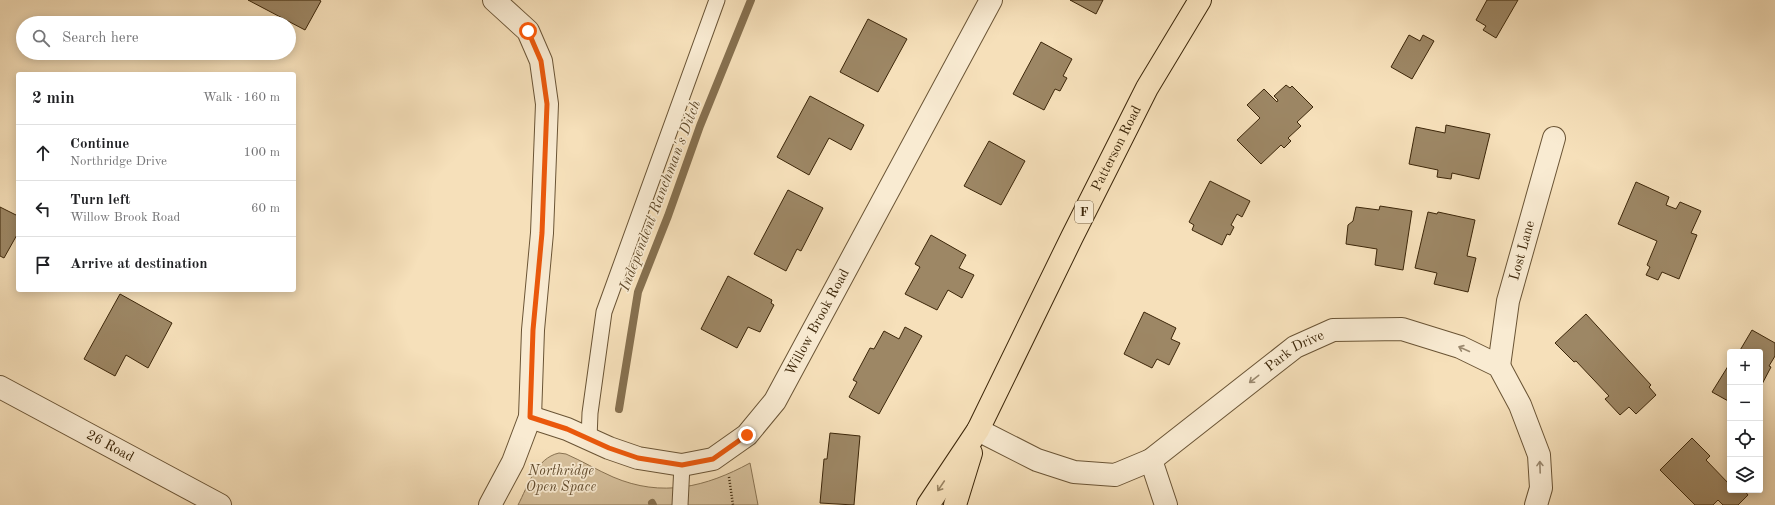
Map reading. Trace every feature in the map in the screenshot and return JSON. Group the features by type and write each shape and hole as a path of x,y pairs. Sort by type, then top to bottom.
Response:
{"main road":[{"name":"Patterson Road","path":"928,505 978,430 1068,244 1147,88 1200,0"},
{"name":"Patterson Road","path":"955,505 978,430"}],"street":[{"path":"490,505 513,462 530,417 533,330 542,233 547,104 541,61 528,31 494,0"},
{"name":"Willow Brook Road","path":"530,417 589,438 609,448 638,458 682,465 713,459 747,435 775,401 991,0"},
{"name":"Lost Lane","path":"1499,366 1508,301 1554,138"},
{"name":"Park Drive","path":"978,430 1037,460 1074,472 1115,475 1151,460 1295,347 1333,330 1402,329 1460,347 1499,366"},
{"path":"1499,366 1520,405 1539,454 1541,488 1536,505"},
{"name":"26 Road","path":"0,387 206,502"},
{"path":"1151,460 1166,505"}],"lane":[{"path":"589,438 590,413 604,312 718,0"},
{"path":"680,505 682,465"}],"path":[{"path":"729,473 733,505"}],"green space":[{"name":"Northridge Open Space","path":"559,453 566,454 613,477 631,483 649,487 666,488 700,484 750,463 758,505 518,505 529,482 539,467 551,456"}],"building":[{"path":"248,0 321,1 305,30 296,25 296,16 278,16"},
{"path":"1070,0 1103,0 1096,14"},
{"path":"1487,0 1518,0 1496,38 1483,30 1486,26 1476,20"},
{"path":"868,19 907,39 878,92 840,72"},
{"path":"1409,35 1420,41 1423,35 1434,41 1412,79 1391,67"},
{"path":"1041,42 1072,59 1063,76 1067,78 1060,91 1055,89 1044,110 1013,94"},
{"path":"1286,85 1290,88 1292,86 1313,107 1297,122 1301,126 1288,138 1291,141 1284,148 1281,145 1261,164 1237,140 1260,118 1247,105 1264,89 1277,102 1278,100 1274,96"},
{"path":"810,96 864,125 851,150 829,138 809,175 777,157"},
{"path":"1446,125 1490,134 1479,179 1452,173 1451,179 1437,177 1438,170 1409,164 1416,127 1445,133"},
{"path":"989,141 1025,161 1001,205 964,186"},
{"path":"1210,181 1250,201 1242,217 1237,214 1231,225 1234,227 1230,235 1227,234 1222,245 1192,230 1194,225 1189,222"},
{"path":"1636,182 1669,197 1666,205 1676,209 1680,202 1701,211 1691,233 1697,235 1679,279 1662,272 1658,280 1646,275 1650,267 1647,265 1657,241 1618,224"},
{"path":"788,190 823,208 801,251 797,249 786,271 754,254"},
{"path":"1380,206 1412,211 1403,270 1375,265 1377,249 1346,244 1348,225 1353,221 1356,207 1379,210"},
{"path":"0,207 16,215 16,237 4,258 0,256"},
{"path":"1428,212 1437,214 1438,212 1475,220 1467,256 1476,258 1468,292 1434,284 1437,273 1415,268"},
{"path":"931,235 966,255 959,268 974,275 962,298 948,290 937,310 905,294 920,267 915,264"},
{"path":"728,276 772,300 771,303 774,305 760,332 748,327 737,348 701,329"},
{"path":"120,294 172,323 148,368 126,355 115,376 84,359"},
{"path":"1144,312 1176,328 1171,339 1180,343 1169,365 1157,359 1152,368 1124,354"},
{"path":"1586,314 1651,385 1649,387 1656,395 1636,414 1629,407 1620,415 1605,399 1609,396 1576,361 1574,362 1555,343"},
{"path":"905,327 922,336 879,414 849,397 857,382 853,380 870,348 874,349 884,331 899,339"},
{"path":"1752,330 1775,343 1775,356 1769,366 1771,367 1763,382 1763,349 1741,349"},
{"path":"1727,368 1727,400 1712,392"},
{"path":"830,433 860,436 854,505 820,503 824,459 827,459"},
{"path":"1692,438 1710,456 1706,460 1727,482 1727,493 1746,493 1748,495 1738,505 1723,505 1718,500 1713,505 1695,505 1660,470"}],"waterway":[{"name":"Independent Ranchman's Ditch","path":"619,409 638,292 668,216 700,126 751,0"}],"route":[{"path":"528,31 541,61 547,104 542,233 533,330 530,417 567,429 609,448 638,458 682,465 713,459 747,435"}]}
